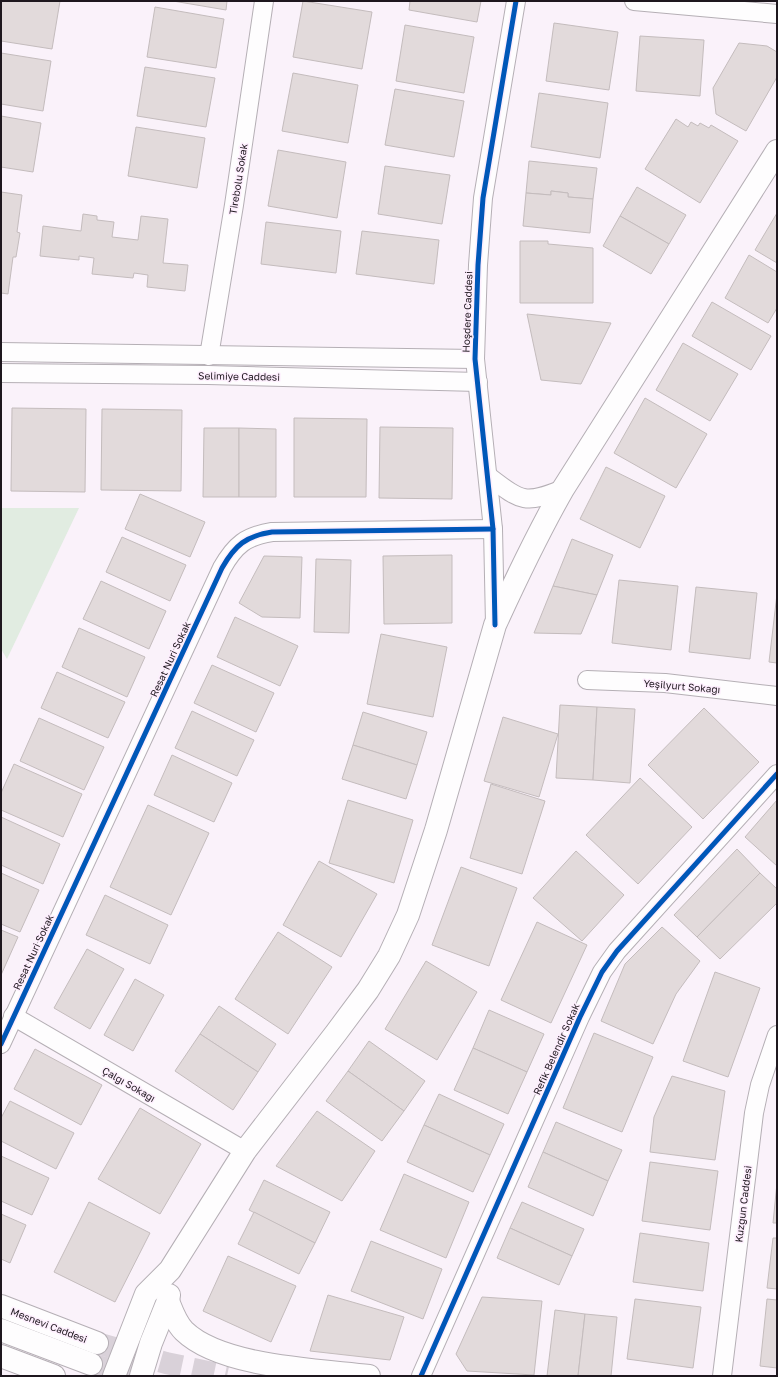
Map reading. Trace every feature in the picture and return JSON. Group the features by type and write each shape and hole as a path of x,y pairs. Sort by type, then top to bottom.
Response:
{"main road":[{"path":"114,1376 146,1294 170,1270 244,1151 341,1027 368,990 389,956 408,915 436,830 494,625 544,523 563,489 777,151"},
{"path":"142,1376 151,1343 168,1301 170,1270"},
{"path":"168,1301 175,1318 183,1330 198,1342 218,1351 245,1359 279,1365 369,1376"},
{"name":"Mesnevi Caddesi","path":"1,1306 97,1343"},
{"path":"1,1330 90,1364"},
{"path":"1,1356 54,1376"}],"street":[{"name":"Tirebolu Sokak","path":"209,356 234,205 264,1"},
{"name":"Hoşdere Caddesi","path":"494,625 493,528 475,359 478,265 483,198 516,1"},
{"path":"634,1 777,14"},
{"name":"Selimiye Caddesi","path":"1,352 475,359"},
{"name":"Selimiye Caddesi","path":"1,373 208,375 478,382"},
{"path":"488,476 513,495 524,499 542,498 563,489"},
{"name":"Resat Nuri Sokak","path":"1,1044 229,555 238,546 257,534 272,532 493,528"},
{"name":"Yeşilyurt Sokağı","path":"587,680 665,683 777,696"},
{"name":"Refik Belendir Sokak","path":"421,1376 567,1045 602,972 636,929 777,774"},
{"name":"Çalgı Sokağı","path":"13,1016 244,1151"},
{"name":"Kuzgun Caddesi","path":"722,1376 754,1112 760,1085 777,1035"}],"shaded area":[{"path":"1,508 79,508 7,659 1,649"}],"building":[{"path":"1,1 60,1 52,49 1,41"},
{"path":"173,1 227,1 226,10"},
{"path":"303,1 372,12 362,69 293,57"},
{"path":"410,1 481,1 477,22 409,10"},
{"path":"155,7 224,19 216,68 147,57"},
{"path":"554,23 618,32 609,90 546,81"},
{"path":"405,25 474,37 464,93 396,81"},
{"path":"640,36 704,40 700,96 636,91"},
{"path":"739,43 767,46 777,52 777,77 746,131 716,114 713,88"},
{"path":"1,53 51,61 43,111 1,104"},
{"path":"145,67 215,78 206,127 137,116"},
{"path":"293,73 358,85 348,143 282,131"},
{"path":"395,89 464,101 454,157 385,145"},
{"path":"539,93 608,103 600,158 531,147"},
{"path":"1,116 41,123 33,172 1,167"},
{"path":"676,119 688,127 691,122 698,126 700,123 709,128 711,125 738,141 700,203 645,169"},
{"path":"136,127 205,138 197,188 128,176"},
{"path":"278,150 346,162 337,218 268,206"},
{"path":"529,161 597,168 593,199 568,197 568,193 551,191 551,195 526,193"},
{"path":"385,166 450,175 442,224 378,214"},
{"path":"637,187 686,215 669,244 620,216"},
{"path":"551,191 568,193 568,197 593,199 590,233 523,226 526,193 551,195"},
{"path":"1,192 22,195 17,232 20,233 16,257 13,257 8,294 1,293"},
{"path":"777,213 777,263 755,250"},
{"path":"83,214 97,216 97,220 114,222 112,237 138,240 141,216 168,219 163,263 188,265 185,291 147,287 148,275 134,273 133,278 92,274 94,258 79,256 79,260 40,256 43,226 81,231"},
{"path":"620,216 669,244 651,274 603,246"},
{"path":"266,222 341,231 336,273 261,264"},
{"path":"362,231 439,240 434,284 356,274"},
{"path":"520,241 548,241 548,244 593,248 593,303 520,303"},
{"path":"749,255 777,272 777,308 768,323 725,298"},
{"path":"712,302 771,336 751,370 692,336"},
{"path":"527,314 611,323 581,384 541,380"},
{"path":"683,343 738,374 710,421 656,390"},
{"path":"645,398 707,434 676,488 614,453"},
{"path":"12,408 86,409 85,492 11,491"},
{"path":"102,409 182,410 181,491 101,490"},
{"path":"294,418 367,419 366,497 294,497"},
{"path":"380,427 453,428 452,499 379,498"},
{"path":"204,428 239,428 239,497 203,497"},
{"path":"239,428 276,429 276,497 239,497"},
{"path":"606,467 665,496 640,548 580,519"},
{"path":"140,494 205,522 190,557 125,529"},
{"path":"122,537 186,565 170,601 106,572"},
{"path":"572,539 613,555 597,595 553,586"},
{"path":"452,555 452,623 384,624 383,556"},
{"path":"264,556 302,557 300,618 262,617 239,603"},
{"path":"316,559 351,560 349,633 314,632"},
{"path":"619,580 678,586 671,650 612,643"},
{"path":"101,581 166,611 149,649 83,619"},
{"path":"553,586 597,595 581,634 534,633"},
{"path":"696,587 757,593 750,659 689,652"},
{"path":"777,594 777,663 769,662"},
{"path":"235,617 298,646 280,686 217,657"},
{"path":"79,628 145,657 127,697 62,667"},
{"path":"381,634 447,647 433,717 367,704"},
{"path":"212,665 274,693 256,732 194,703"},
{"path":"57,672 125,702 108,738 41,708"},
{"path":"560,705 597,707 593,780 556,778"},
{"path":"597,707 635,709 630,783 593,780"},
{"path":"704,708 759,762 703,819 648,765"},
{"path":"192,711 254,740 237,776 175,748"},
{"path":"363,712 427,732 417,765 353,745"},
{"path":"503,717 558,734 539,797 484,781"},
{"path":"39,718 104,747 84,790 20,761"},
{"path":"353,745 417,765 406,799 342,779"},
{"path":"172,755 232,783 214,822 154,795"},
{"path":"14,764 82,794 63,837 1,810 1,793"},
{"path":"640,778 692,827 638,884 586,835"},
{"path":"491,784 545,801 522,874 470,858"},
{"path":"348,800 413,820 394,883 329,863"},
{"path":"777,800 777,866 745,837"},
{"path":"148,805 209,833 171,915 110,887"},
{"path":"1,817 60,844 43,884 1,865"},
{"path":"737,849 760,873 697,937 674,915"},
{"path":"576,851 624,895 582,941 533,898"},
{"path":"319,861 377,894 341,957 283,925"},
{"path":"461,867 517,888 489,966 432,945"},
{"path":"1,873 39,890 20,932 1,924"},
{"path":"760,873 777,889 777,903 720,959 697,937"},
{"path":"105,895 168,925 150,964 86,935"},
{"path":"537,922 587,945 551,1023 501,1000"},
{"path":"662,927 700,961 676,994 653,1044 601,1021 625,964"},
{"path":"1,930 18,937 1,975"},
{"path":"278,932 332,967 288,1034 235,999"},
{"path":"87,949 124,969 90,1029 54,1008"},
{"path":"426,961 477,992 437,1060 385,1029"},
{"path":"715,972 760,988 728,1077 683,1061"},
{"path":"135,979 164,995 133,1051 104,1035"},
{"path":"219,1006 276,1044 258,1072 200,1034"},
{"path":"489,1010 544,1034 527,1072 473,1048"},
{"path":"594,1033 653,1057 622,1132 563,1108"},
{"path":"200,1034 258,1072 233,1110 175,1071"},
{"path":"369,1041 425,1081 404,1111 348,1071"},
{"path":"473,1048 527,1072 508,1114 454,1090"},
{"path":"35,1049 102,1085 81,1125 14,1089"},
{"path":"348,1071 404,1111 382,1141 326,1101"},
{"path":"672,1076 725,1091 715,1160 650,1152 654,1117"},
{"path":"439,1094 504,1124 490,1155 424,1125"},
{"path":"10,1101 74,1133 56,1169 1,1141 1,1118"},
{"path":"140,1108 201,1144 160,1214 98,1179"},
{"path":"317,1111 375,1151 342,1201 276,1166"},
{"path":"556,1122 622,1150 608,1181 543,1152"},
{"path":"424,1125 490,1155 473,1192 407,1162"},
{"path":"543,1152 608,1181 593,1216 528,1187"},
{"path":"1,1156 49,1178 32,1215 1,1201"},
{"path":"650,1162 718,1171 710,1230 642,1221"},
{"path":"404,1174 469,1202 446,1258 380,1230"},
{"path":"264,1180 330,1212 315,1243 249,1210"},
{"path":"777,1183 777,1223 773,1223"},
{"path":"89,1202 150,1233 115,1302 54,1272"},
{"path":"522,1202 584,1229 572,1256 510,1228"},
{"path":"254,1212 315,1243 299,1274 238,1244"},
{"path":"1,1214 26,1225 10,1263 1,1259"},
{"path":"510,1228 572,1256 559,1285 497,1258"},
{"path":"640,1233 709,1243 703,1291 633,1282"},
{"path":"773,1238 777,1238 777,1289 767,1288"},
{"path":"371,1241 442,1269 423,1319 351,1291"},
{"path":"228,1256 296,1286 271,1342 203,1311"},
{"path":"328,1295 404,1317 390,1360 310,1351"},
{"path":"482,1297 542,1301 534,1375 467,1371 456,1354"},
{"path":"635,1299 701,1307 693,1368 627,1359"},
{"path":"767,1299 777,1300 777,1368 760,1366"},
{"path":"555,1310 585,1314 578,1376 547,1376"},
{"path":"585,1314 617,1317 611,1376 578,1376"}],"tunnel":[{"path":"97,1343 166,1363 227,1376"},
{"path":"91,1364 135,1376"}],"cycle path":[{"path":"495,625 493,529 475,359 478,265 483,198 516,1"},
{"path":"1,1044 222,568 232,553 248,539 272,532 493,529"},
{"path":"421,1376 580,1017 602,972 617,951 777,774"}]}
